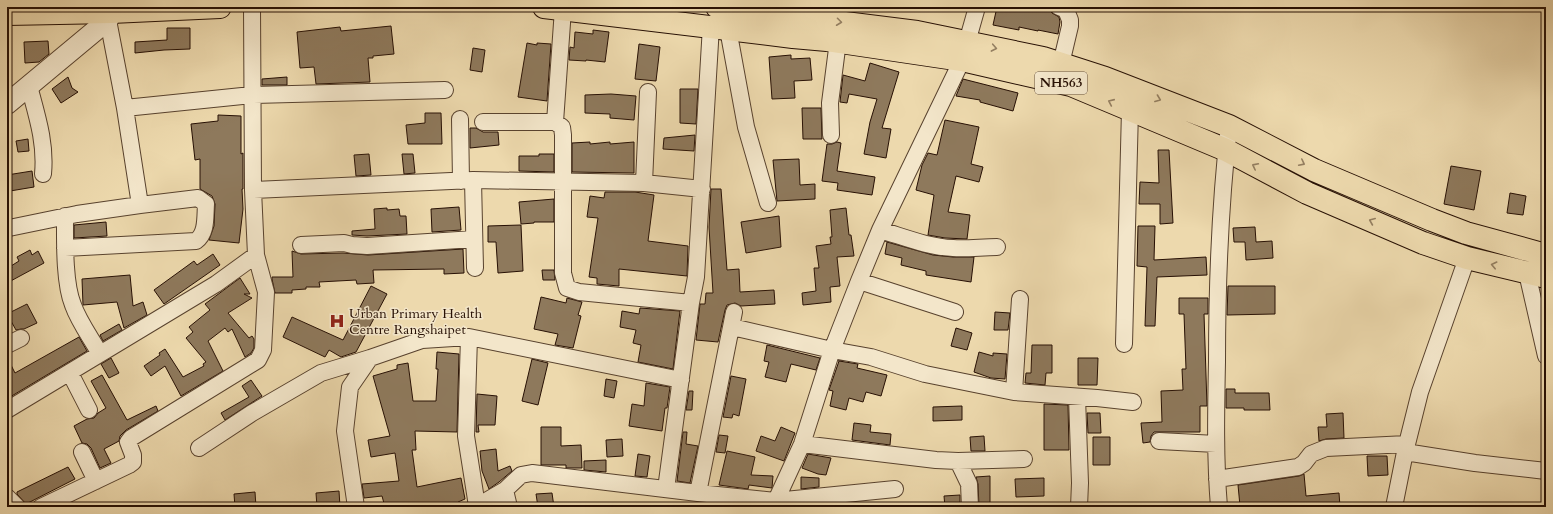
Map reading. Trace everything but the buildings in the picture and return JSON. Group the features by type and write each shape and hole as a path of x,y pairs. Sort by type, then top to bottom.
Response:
{"highway":[{"path":"7,14 109,16 220,7"},
{"name":"NH563","path":"553,8 719,21 838,41 1043,58 1105,78 1229,126 1314,170 1432,220 1466,233 1546,255"},
{"name":"NH563","path":"719,21 749,8 917,32 965,51 1071,86 1130,110 1226,150 1307,193 1423,242 1467,258 1537,275"}],"street":[{"path":"41,507 129,465 133,462 133,455 128,442 131,438 258,360 263,350 266,292 256,255 253,190 252,7"},
{"path":"774,504 802,444 832,350 859,281 880,230 965,51 977,7"},
{"path":"1059,7 1066,10 1070,20 1070,26 1061,64"},
{"path":"553,8 555,122"},
{"path":"7,104 109,16"},
{"path":"109,16 140,205"},
{"path":"666,489 691,303 696,277 702,190 719,21"},
{"path":"719,21 746,127 768,203"},
{"path":"831,135 831,97 838,41"},
{"path":"29,86 42,137 45,158 43,174"},
{"path":"124,108 252,95 445,90"},
{"path":"644,183 648,92"},
{"path":"1124,344 1130,110"},
{"path":"460,119 474,239 475,268"},
{"path":"483,122 555,122 562,127 563,273 567,288 579,292 691,303"},
{"path":"1219,507 1216,444 1217,296 1226,150 1229,126"},
{"path":"253,190 467,180 644,183 702,190"},
{"path":"9,228 65,216 140,205 198,198 206,204 204,230 201,237 196,241 65,248"},
{"path":"65,216 65,248 71,301 100,354"},
{"path":"880,230 926,244 943,247 997,247"},
{"path":"301,245 344,243 367,246 474,239"},
{"path":"8,407 70,372 216,284 256,255"},
{"path":"1394,507 1406,448 1420,392 1467,258"},
{"path":"1537,275 1546,356"},
{"path":"859,281 955,312"},
{"path":"1014,392 1020,299"},
{"path":"698,493 733,320 832,350 871,357 925,374 1014,392 1132,402"},
{"path":"199,448 252,413 321,373 422,340 469,337 681,380"},
{"path":"469,337 466,436 476,507 505,490 521,475 532,472 774,504 895,489"},
{"path":"356,507 345,431 350,387 370,358"},
{"path":"70,372 89,410"},
{"path":"1077,397 1080,483 1079,507"},
{"path":"1159,440 1216,444"},
{"path":"802,444 936,460 958,461 1024,459"},
{"path":"1217,479 1292,469 1304,463 1311,454 1326,448 1406,448 1475,463 1546,471"},
{"path":"82,452 96,481"},
{"path":"958,461 969,484 970,507"},
{"path":"505,490 509,507"},
{"path":"7,497 16,507"}],"place":[{"name":"Urban Primary Health Centre Rangshaipet","path":"337,321"}]}
